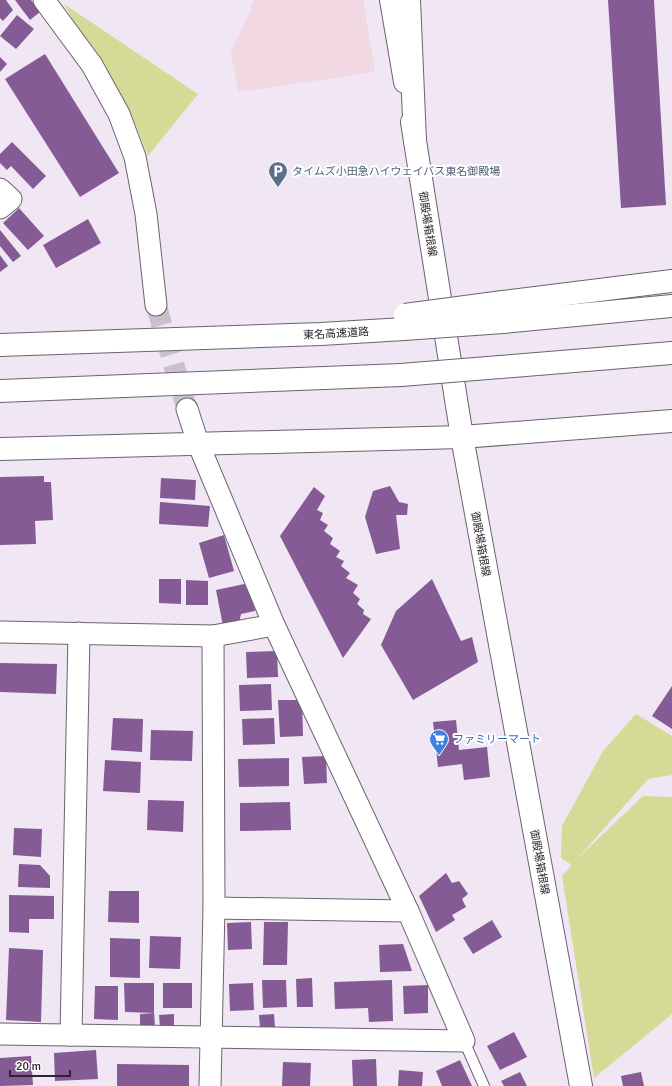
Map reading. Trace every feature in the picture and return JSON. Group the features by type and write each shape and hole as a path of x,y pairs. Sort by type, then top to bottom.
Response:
{"main road":[{"name":"御殿場箱根線","path":"391,0 462,437 581,1086"},
{"path":"409,0 415,141"},
{"path":"503,312 672,281"},
{"path":"503,312 672,306"},
{"name":"東名高速道路","path":"0,345 321,334 404,322 503,312"},
{"path":"0,391 401,375 672,353"},
{"path":"0,449 462,437 672,421"}],"street":[{"path":"44,0 92,65 119,114 135,157 146,214 156,305"},
{"path":"0,189 11,199 0,208"},
{"path":"0,1034 464,1041 408,911 274,625 198,443 187,409"},
{"path":"0,632 213,636 274,625"},
{"path":"71,1035 79,633"},
{"path":"210,1086 214,908 213,636"},
{"path":"214,908 408,911"}],"lane":[{"path":"464,1041 484,1086"}],"shaded area":[{"path":"254,0 363,0 375,72 238,92 231,52"}],"green space":[{"path":"64,4 198,94 148,156 136,126"},
{"path":"636,714 672,736 672,775 648,779 577,859 643,796 672,797 672,1014 594,1078 562,876 572,865 561,858 562,826 603,751"}],"building":[{"path":"0,0 6,0 13,10 3,21 0,18"},
{"path":"15,0 31,0 40,12 30,20"},
{"path":"608,0 654,0 666,205 621,208"},
{"path":"17,15 34,29 16,49 0,36"},
{"path":"45,54 119,173 80,197 5,79"},
{"path":"0,57 7,64 0,72"},
{"path":"12,142 46,176 33,189 11,166 7,170 0,163 0,154"},
{"path":"19,208 44,236 28,250 3,223"},
{"path":"88,219 101,243 56,268 43,245"},
{"path":"0,230 21,256 13,262 0,246"},
{"path":"0,255 8,266 0,272"},
{"path":"44,476 44,482 51,482 53,520 35,521 36,544 0,545 0,477"},
{"path":"161,478 196,480 195,500 160,498"},
{"path":"390,486 399,502 408,504 407,515 396,515 400,549 376,554 365,517 373,491"},
{"path":"314,487 325,496 317,510 323,513 320,520 328,525 324,531 333,538 330,544 340,551 336,557 344,561 341,566 350,573 346,578 358,585 353,593 360,599 357,604 364,610 363,614 371,619 343,658 280,536"},
{"path":"160,502 210,506 208,527 159,524"},
{"path":"224,535 234,571 209,578 199,543"},
{"path":"159,579 181,579 181,604 159,603"},
{"path":"432,579 461,641 472,637 478,662 413,700 381,645 396,611"},
{"path":"186,580 208,581 208,605 186,605"},
{"path":"249,583 255,611 241,614 239,623 223,626 216,590"},
{"path":"277,651 278,677 247,678 246,652"},
{"path":"0,663 57,664 56,694 0,692"},
{"path":"271,684 272,710 240,711 239,685"},
{"path":"672,686 672,729 652,716"},
{"path":"278,700 302,700 303,736 280,737"},
{"path":"113,718 143,719 142,752 111,750"},
{"path":"274,718 275,744 243,745 242,719"},
{"path":"456,720 459,750 487,747 490,777 464,780 462,764 438,767 433,722"},
{"path":"151,730 193,731 192,761 150,760"},
{"path":"326,756 327,783 304,784 302,757"},
{"path":"289,758 289,786 239,787 238,759"},
{"path":"105,760 141,762 140,793 103,791"},
{"path":"148,800 184,801 183,832 147,830"},
{"path":"290,802 291,830 240,831 240,803"},
{"path":"14,828 42,829 41,857 13,855"},
{"path":"19,864 40,865 50,876 50,888 18,887"},
{"path":"446,873 452,883 459,881 468,894 462,899 466,907 452,915 455,920 436,932 419,896"},
{"path":"109,891 139,891 139,923 108,922"},
{"path":"9,895 54,896 54,919 29,919 29,933 9,932"},
{"path":"492,920 502,937 473,954 463,938"},
{"path":"251,922 252,949 228,950 227,923"},
{"path":"264,922 288,922 287,965 263,965"},
{"path":"150,936 181,937 180,969 149,968"},
{"path":"110,938 140,939 140,978 110,977"},
{"path":"403,944 412,971 380,972 379,945"},
{"path":"9,948 43,950 41,1022 6,1020"},
{"path":"312,978 313,1007 297,1007 296,979"},
{"path":"262,980 286,980 287,1007 263,1008"},
{"path":"392,980 393,1021 369,1022 368,1008 335,1009 334,982"},
{"path":"124,983 154,983 154,1013 125,1012"},
{"path":"163,983 192,983 192,1008 163,1008"},
{"path":"253,983 254,1010 230,1011 229,984"},
{"path":"428,985 428,1013 404,1014 403,986"},
{"path":"95,986 118,986 118,1020 94,1019"},
{"path":"154,1013 155,1026 140,1026 140,1014"},
{"path":"174,1014 174,1026 160,1027 159,1015"},
{"path":"274,1014 275,1027 260,1027 259,1015"},
{"path":"514,1032 527,1057 500,1070 487,1046"},
{"path":"96,1050 98,1079 55,1081 54,1053"},
{"path":"31,1056 33,1085 0,1086 0,1058"},
{"path":"376,1059 377,1086 353,1086 352,1060"},
{"path":"460,1060 472,1086 442,1086 436,1071"},
{"path":"283,1062 311,1063 310,1086 282,1086"},
{"path":"117,1064 189,1065 189,1086 117,1086"},
{"path":"399,1070 423,1072 422,1086 398,1086"},
{"path":"520,1072 527,1086 504,1086 501,1081"},
{"path":"641,1072 644,1086 623,1086 621,1076"}],"tunnel":[{"path":"156,305 187,409"}],"place":[{"name":"タイムズ小田急ハイウェイバス東名御殿場","path":"278,188"},
{"name":"ファミリーマート","path":"439,756"}]}
